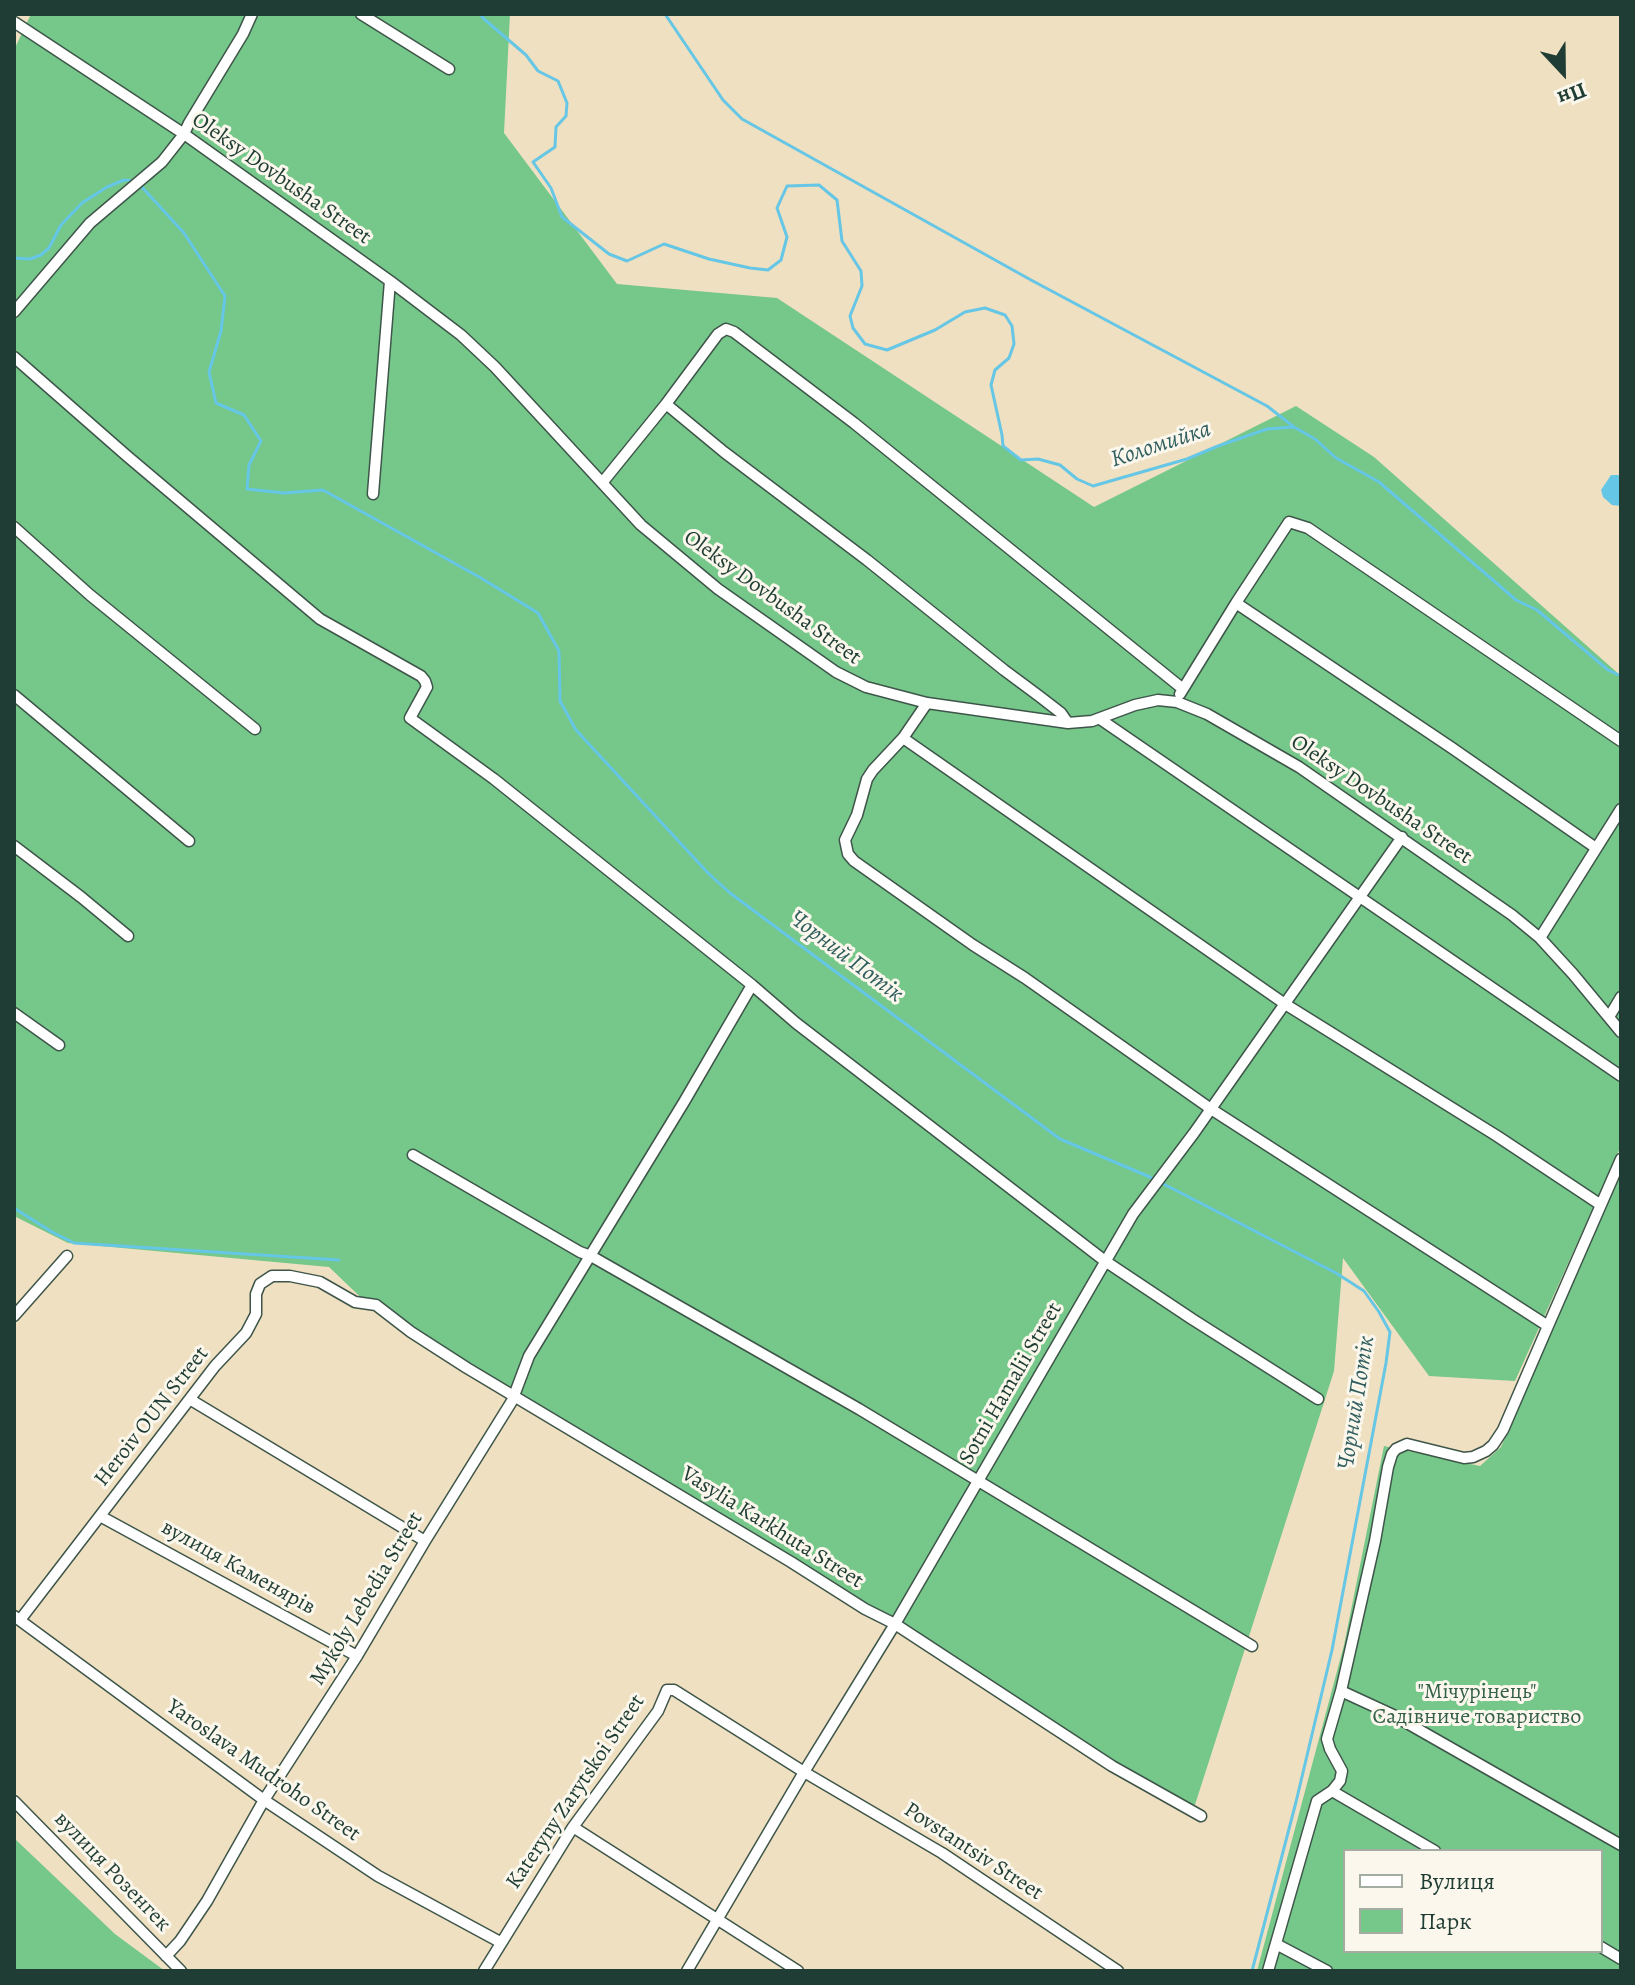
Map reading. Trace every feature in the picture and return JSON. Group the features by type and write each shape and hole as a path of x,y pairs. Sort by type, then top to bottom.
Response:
{"street":[{"path":"14,312 90,223 162,162 184,134 252,14"},
{"path":"361,14 449,69"},
{"name":"Oleksy Dovbusha Street","path":"14,22 184,134 461,335 641,525 718,589 836,672 866,687 927,703 1068,723 1100,719 1141,703 1158,700 1177,702 1218,720 1299,767 1512,915 1540,938 1621,1032"},
{"path":"373,494 390,281"},
{"path":"602,483 718,334 726,329 833,407 1183,689"},
{"path":"14,357 320,619 421,676 427,687 410,718 502,784 796,1023 1105,1261 1318,1399"},
{"path":"666,404 1061,713 1068,723"},
{"path":"1177,702 1289,522 1308,528 1621,741"},
{"path":"14,527 90,595 255,729"},
{"path":"1236,603 1596,848"},
{"path":"14,695 189,841"},
{"path":"927,703 903,738 867,779 857,815 845,840 848,854 854,861 1211,1109 1548,1326"},
{"path":"1100,719 1621,1076"},
{"path":"903,738 1285,1004 1497,1136 1601,1205"},
{"path":"1540,938 1621,809"},
{"name":"Sotni Hamalii Street","path":"687,1971 895,1624 1133,1214 1211,1109 1402,837"},
{"path":"14,846 128,936"},
{"name":"Mykoly Lebedia Street","path":"166,1956 207,1901 264,1800 357,1656 515,1395 529,1356 752,985"},
{"path":"1609,1017 1621,997"},
{"path":"14,1013 59,1045"},
{"path":"413,1155 847,1402 1252,1646"},
{"path":"1268,1971 1317,1801 1340,1781 1342,1771 1327,1739 1341,1691 1392,1454 1407,1444 1464,1458 1473,1457 1486,1451 1503,1430 1621,1159"},
{"path":"14,1316 67,1256"},
{"name":"Heroiv OUN Street","path":"17,1618 215,1366 241,1339 256,1314 257,1287 264,1279 278,1275 320,1282"},
{"name":"Vasylia Karkhuta Street","path":"320,1282 355,1302 376,1305 426,1342 856,1604 895,1624 1112,1766 1201,1816"},
{"path":"191,1400 425,1541"},
{"name":"вулиця Каменярів","path":"100,1516 357,1656"},
{"name":"Yaroslava Mudroho Street","path":"17,1618 264,1800 378,1876 500,1942"},
{"name":"Kateryny Zarytskoi Street","path":"484,1971 573,1827 658,1711 667,1690 674,1690 804,1772"},
{"path":"1341,1691 1393,1715 1621,1845"},
{"name":"Povstantsiv Street","path":"804,1772 942,1853 1118,1971"},
{"path":"1332,1791 1432,1849"},
{"name":"вулиця Розенгек","path":"14,1801 181,1971"},
{"path":"573,1827 798,1971"},
{"path":"1276,1944 1327,1971"},
{"path":"1603,1948 1621,1959"}],"green space":[{"path":"31,14 510,14 504,133 617,284 777,298 1094,507 1296,406 1374,457 1621,676 1621,1146 1515,1381 1429,1376 1343,1258 1334,1371 1193,1811 374,1310 329,1267 68,1243 14,1216 14,50"},
{"name":"\"Мічурінець\" Садівниче товариство","path":"1621,1173 1621,1971 1257,1971 1344,1645 1384,1446 1480,1466 1501,1447"},
{"path":"14,1838 115,1934 165,1971 14,1971"}],"water":[{"path":"1611,475 1621,475 1621,506 1612,505 1603,497 1601,490"}],"waterway":[{"name":"Коломийка","path":"480,14 526,55 538,71 558,81 567,103 566,116 556,127 555,147 533,162 551,188 562,217 609,254 627,261 664,244 709,259 768,270 781,260 787,237 777,208 787,186 819,185 837,200 842,241 861,271 862,286 850,316 853,328 865,344 887,350 935,330 965,312 985,308 1005,315 1012,326 1014,344 1009,358 995,370 991,385 1003,446 1021,460 1038,459 1060,465 1077,479 1093,486 1187,459 1267,429 1294,427 1315,439 1336,458 1379,482 1516,600 1537,610 1608,670 1621,676"},
{"path":"665,14 723,100 742,119 1031,280 1267,406 1294,427"},
{"name":"Чорний Потік","path":"14,258 30,259 41,255 49,248 61,225 82,203 107,187 124,180 133,181"},
{"name":"Чорний Потік","path":"140,185 184,233 225,296 221,331 209,372 216,403 244,415 261,441 249,465 247,489 284,493 323,490 538,613 559,651 560,701 576,730 730,893 1060,1139 1150,1177 1336,1273 1364,1291 1379,1312 1390,1332 1386,1363 1332,1650 1252,1971"},
{"path":"14,1208 74,1243 339,1260"}]}
